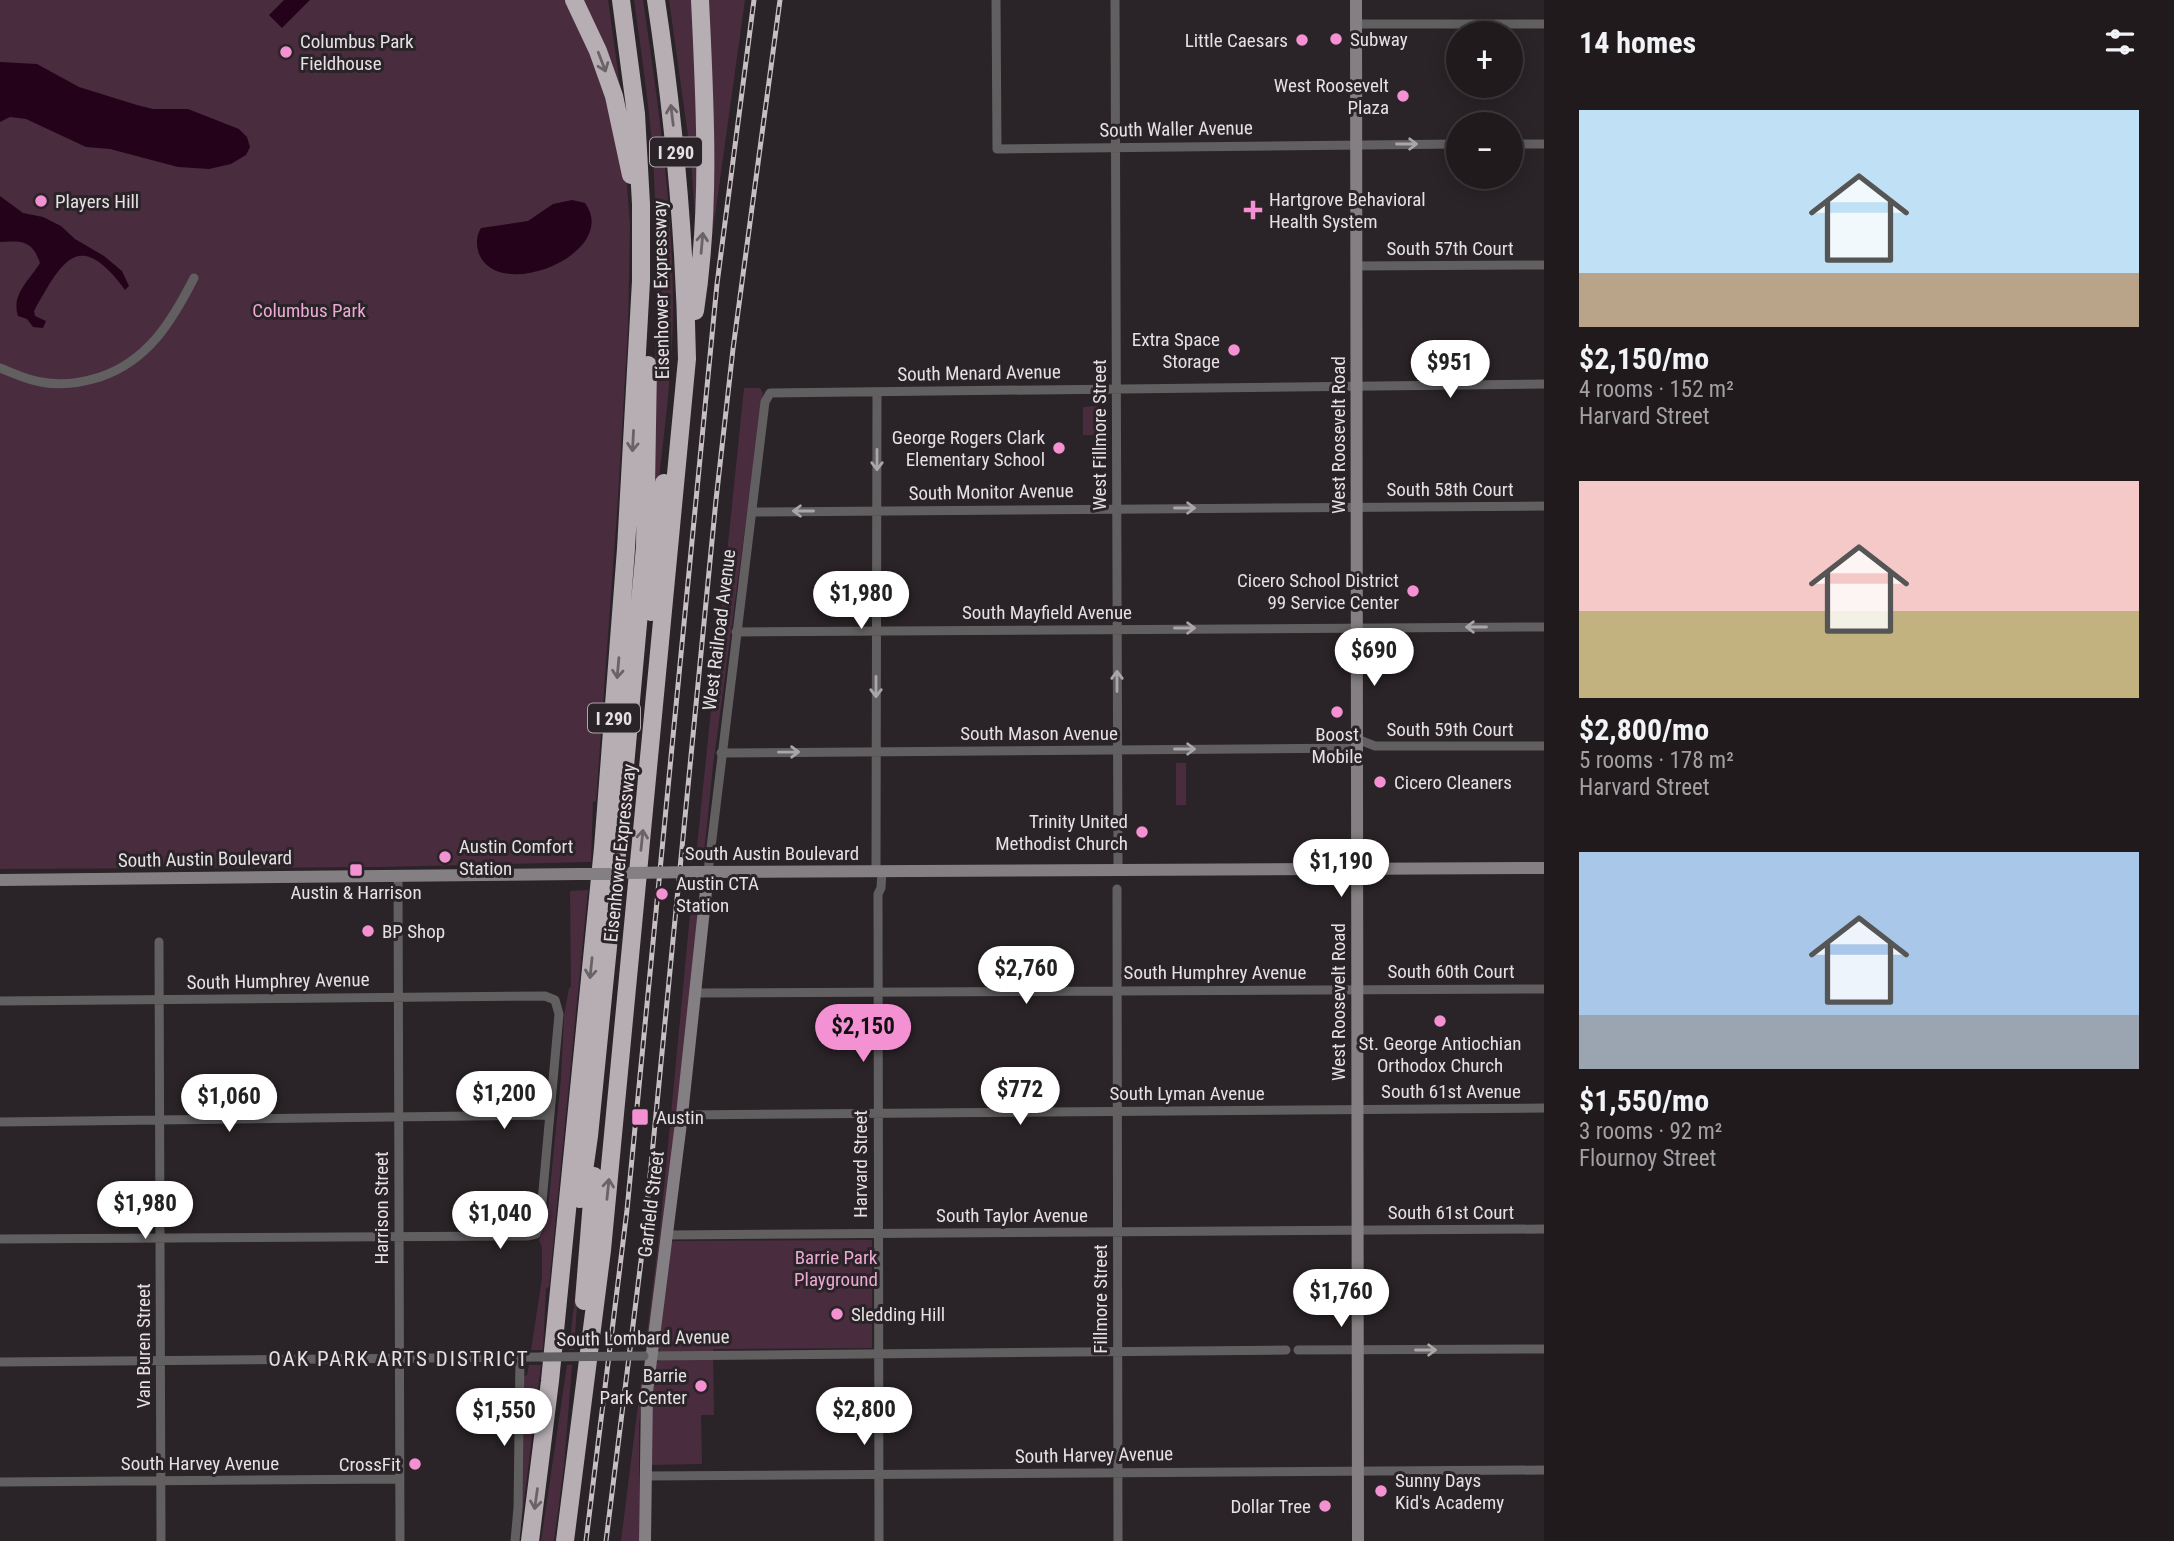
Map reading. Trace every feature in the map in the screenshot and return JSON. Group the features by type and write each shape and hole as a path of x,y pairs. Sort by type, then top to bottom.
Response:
{"highway":[{"path":"574,0 598,51 614,96 630,171 641,204"},
{"name":"Eisenhower Expressway","path":"530,1541 560,1282 602,862 620,644 636,380 641,281 640,153 621,0"},
{"name":"Eisenhower Expressway","path":"565,1541 604,1222 687,359 676,140 656,0"},
{"path":"687,359 697,297 706,205 707,161 700,0"},
{"path":"583,1402 580,1348 645,547 650,249 649,196 640,153"},
{"path":"560,1282 575,1232 589,1136 678,354 686,305"}],"street":[{"name":"South Waller Avenue","path":"996,0 997,149 1446,144"},
{"name":"West Fillmore Street","path":"1115,0 1118,870"},
{"name":"West Roosevelt Road","path":"1356,0 1358,1541"},
{"path":"1356,24 1544,24"},
{"path":"1523,144 1544,144"},
{"name":"South 57th Court","path":"1356,266 1544,265"},
{"path":"0,368 33,380 61,384 87,381 126,366 141,355 167,326 194,278"},
{"name":"South Menard Avenue","path":"770,393 1544,384"},
{"name":"Harvard Street","path":"877,391 876,752 881,888 877,894 879,1541"},
{"name":"West Railroad Avenue","path":"701,872 721,753 765,402 770,393"},
{"name":"South 58th Court","path":"1357,507 1544,506"},
{"name":"South Monitor Avenue","path":"752,512 1357,507"},
{"name":"South Mayfield Avenue","path":"736,632 1544,627"},
{"name":"South 59th Court","path":"1357,744 1375,747 1544,746"},
{"name":"South Mason Avenue","path":"721,753 1357,744"},
{"name":"South Austin Boulevard","path":"0,880 701,872 1544,868"},
{"name":"Garfield Street","path":"645,1541 648,1356 682,1115 695,993 701,872"},
{"name":"Harrison Street","path":"398,876 400,1541"},
{"name":"Fillmore Street","path":"1117,889 1118,1541"},
{"name":"Van Buren Street","path":"159,942 161,1541"},
{"name":"South 60th Court","path":"1358,989 1544,989"},
{"name":"South Humphrey Avenue","path":"695,993 1358,989"},
{"name":"South Humphrey Avenue","path":"0,1001 545,996 555,1000 559,1014 550,1115"},
{"name":"South 61st Avenue","path":"1358,1109 1544,1108"},
{"name":"South Lyman Avenue","path":"682,1115 1358,1109"},
{"path":"0,1122 550,1115 540,1224 536,1234 0,1240"},
{"name":"South 61st Court","path":"1358,1230 1544,1229"},
{"name":"South Taylor Avenue","path":"667,1235 1358,1230"},
{"path":"1298,1350 1544,1349"},
{"name":"South Lombard Avenue","path":"0,1362 1286,1350"},
{"path":"515,1541 518,1508 520,1357"},
{"name":"South Harvey Avenue","path":"645,1476 1544,1470"},
{"name":"South Harvey Avenue","path":"0,1482 400,1479"}],"green space":[{"name":"Columbus Park","path":"0,0 567,0 598,67 625,158 630,226 628,327 618,498 596,801 593,802 591,862 380,867 0,869"},
{"path":"578,0 608,0 621,93"},
{"path":"634,0 643,0 649,39 664,154 672,269 671,356 657,500 652,500 656,297 654,175"},
{"path":"669,0 694,0 699,105 696,227 690,150"},
{"path":"707,0 745,0 707,273 714,168"},
{"path":"744,388 760,388 763,393 713,766 704,853 702,856 696,856"},
{"path":"1098,406 1094,435 1083,435 1083,407"},
{"path":"1176,763 1186,763 1186,805 1176,805"},
{"path":"588,890 549,1287 546,1288 543,1350 531,1350 542,1278 542,1247 539,1240 547,1219 561,1078 564,1016 571,987 570,891"},
{"path":"691,904 699,905 682,1075 646,1342 660,1230"},
{"path":"582,1232 574,1350 569,1350"},
{"name":"Barrie Park Playground","path":"872,1240 872,1348 713,1349 714,1415 701,1415 702,1464 647,1465 655,1364 660,1360 660,1350 657,1348 671,1243"},
{"path":"529,1365 541,1365 519,1541 523,1484 524,1376 527,1375"},
{"path":"567,1365 572,1365 564,1466 554,1541 541,1541"},
{"path":"642,1374 639,1541 621,1541"}],"shaded area":[{"path":"284,0 310,0 282,28 269,15"},
{"path":"0,62 37,64 79,87 153,109 188,109 239,129 247,137 250,147 246,155 231,164 209,169 178,167 110,149 86,147 26,119 10,117 0,122"},
{"path":"0,196 23,213 43,217 61,226 75,239 104,256 122,271 129,286 125,290 109,271 95,260 83,256 73,258 54,278 34,311 35,316 46,321 43,328 33,327 27,319 18,316 16,308 22,288 40,263 30,246 0,242"},
{"path":"572,200 585,203 592,221 587,239 573,254 553,266 531,273 509,274 491,268 479,254 477,241 481,228 528,221 553,204"}],"railway":[{"path":"586,1541 627,1210 717,284 754,0"},
{"path":"606,1541 644,1237 733,349 780,0"}],"place":[{"name":"Subway","path":"1336,39"},
{"name":"Little Caesars","path":"1302,40"},
{"name":"Columbus Park Fieldhouse","path":"286,52"},
{"name":"West Roosevelt Plaza","path":"1403,96"},
{"name":"Players Hill","path":"41,201"},
{"name":"Hartgrove Behavioral Health System","path":"1253,210"},
{"name":"Extra Space Storage","path":"1234,350"},
{"name":"George Rogers Clark Elementary School","path":"1059,448"},
{"name":"Cicero School District 99 Service Center","path":"1413,591"},
{"name":"Boost Mobile","path":"1337,712"},
{"name":"Cicero Cleaners","path":"1380,782"},
{"name":"Trinity United Methodist Church","path":"1142,832"},
{"name":"Austin Comfort Station","path":"445,857"},
{"name":"Austin & Harrison","path":"356,870"},
{"name":"Austin CTA Station","path":"662,894"},
{"name":"BP Shop","path":"368,931"},
{"name":"St. George Antiochian Orthodox Church","path":"1440,1021"},
{"name":"Austin","path":"640,1117"},
{"name":"Sledding Hill","path":"837,1314"},
{"name":"Barrie Park Center","path":"701,1386"},
{"name":"CrossFit","path":"415,1464"},
{"name":"Sunny Days Kid's Academy","path":"1381,1491"},
{"name":"Dollar Tree","path":"1325,1506"}],"district":[{"name":"OAK PARK ARTS DISTRICT","path":"399,1359"}]}
